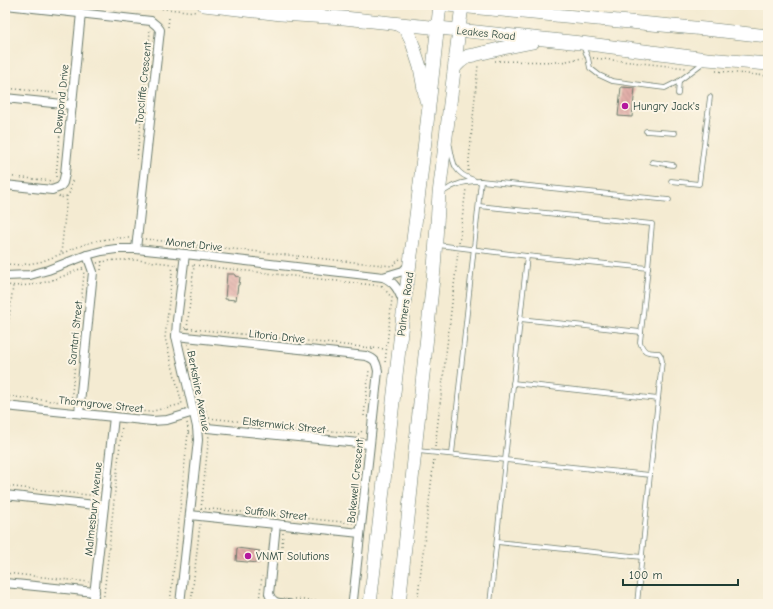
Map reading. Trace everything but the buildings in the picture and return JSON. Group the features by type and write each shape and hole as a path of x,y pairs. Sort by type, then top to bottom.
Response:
{"highway":[{"name":"Leakes Road","path":"204,5 281,14 344,18 460,30 707,59 768,64"},
{"name":"Palmers Road","path":"370,604 404,304 412,257 429,114 440,5"},
{"path":"447,5 497,7 768,36"},
{"path":"399,604 436,245 439,194 462,6"},
{"path":"397,24 406,30 411,39 420,67 429,114"},
{"path":"455,67 468,56 474,54 549,40"}],"street":[{"name":"Topcliffe Crescent","path":"6,5 150,21 160,30 136,249"},
{"name":"Dewpond Drive","path":"5,185 52,190 60,187 63,183 81,13"},
{"path":"5,98 72,105"},
{"name":"Monet Drive","path":"5,276 30,275 48,270 87,255 116,249 136,249 185,254 383,277 403,271 409,265 412,257"},
{"name":"Berkshire Avenue","path":"180,604 198,440 197,427 177,332 185,254"},
{"name":"Santari Street","path":"78,413 92,272 91,264 87,255"},
{"path":"383,277 390,280 397,288 404,304"},
{"name":"Litoria Drive","path":"177,332 366,356 372,358 372,362"},
{"name":"Bakewell Crescent","path":"352,604 356,533 378,371 372,362"},
{"name":"Thorngrove Street","path":"5,406 114,418 152,420 167,420 194,412"},
{"name":"Malmesbury Avenue","path":"93,604 114,418"},
{"name":"Elsternwick Street","path":"197,427 369,444"},
{"path":"5,495 104,506"},
{"name":"Suffolk Street","path":"190,515 356,533"},
{"path":"276,524 269,594 271,599 275,602 292,602"},
{"path":"5,583 95,592"}],"lane":[{"path":"581,43 588,58 590,68 598,75 612,81 665,88 679,81 707,59"},
{"path":"678,94 679,81"},
{"path":"671,181 699,184 710,97"},
{"path":"448,129 453,163 462,176 467,180"},
{"path":"646,131 675,133"},
{"path":"652,162 673,164"},
{"path":"439,194 448,190 454,185 467,180 474,180 669,200"},
{"path":"452,454 481,181"},
{"path":"479,206 652,224 640,342 642,349 647,352 659,353 662,361 637,604"},
{"path":"436,245 648,268"},
{"path":"490,604 504,460 527,256"},
{"path":"520,319 641,332"},
{"path":"513,383 658,399"},
{"path":"415,450 650,475"},
{"path":"497,542 642,557"}],"path":[{"path":"137,160 150,32 147,28"},
{"path":"493,61 561,62 588,58 768,76"},
{"path":"417,604 467,180 478,61"},
{"path":"5,88 64,94"},
{"path":"61,254 67,196 71,187 72,179"},
{"path":"5,264 20,265 40,262 87,243 107,239 129,238"},
{"path":"145,240 196,245"},
{"path":"295,277 297,256 385,265"},
{"path":"5,285 26,286 45,283 102,261 139,260 173,264"},
{"path":"100,276 102,261"},
{"path":"194,266 382,286"},
{"path":"5,352 13,286"},
{"path":"166,326 177,332 372,348"},
{"path":"364,416 372,362"},
{"path":"5,396 71,403"},
{"path":"87,405 149,412 182,404"},
{"path":"209,428 208,418 359,434 363,431"},
{"path":"103,604 122,425"},
{"path":"351,433 350,449 355,450 360,457"},
{"path":"5,486 98,496"},
{"path":"201,508 353,523 356,533"},
{"path":"191,604 199,524"},
{"path":"5,573 89,582"},
{"path":"260,592 260,604"},
{"path":"292,602 340,604"}],"place":[{"name":"Hungry Jack's","path":"625,106"},
{"name":"VNMT Solutions","path":"248,556"}]}
